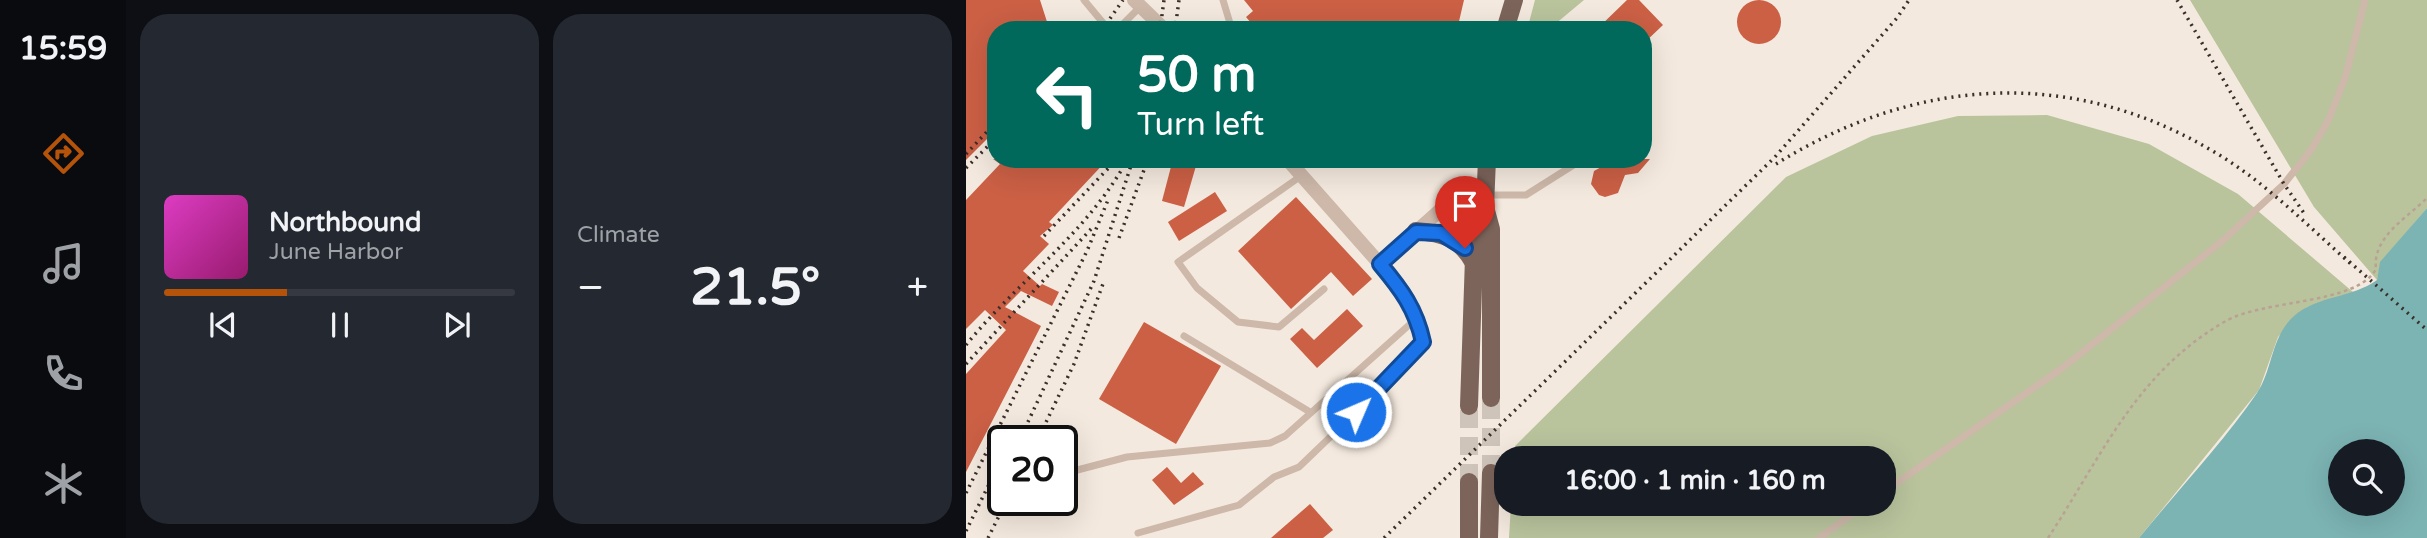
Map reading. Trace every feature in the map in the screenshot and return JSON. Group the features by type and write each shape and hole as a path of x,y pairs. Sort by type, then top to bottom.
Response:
{"main road":[{"path":"1508,21 1514,0"},
{"path":"1487,168 1485,201 1491,229 1491,398"},
{"path":"1469,406 1475,228 1485,201"},
{"path":"1416,232 1441,233 1452,237 1465,248 1474,263"},
{"path":"1489,538 1491,473"},
{"path":"1469,482 1469,538"}],"street":[{"path":"1137,4 1155,21"},
{"path":"1295,168 1380,264 1460,197 1485,201"}],"lane":[{"path":"1084,0 1102,21"},
{"path":"1223,0 1229,21"},
{"path":"1896,483 2061,369 2221,242 2284,184 2311,150 2328,121 2346,78 2365,0"},
{"path":"1124,21 1137,4"},
{"path":"1485,201 1526,195 1569,168"},
{"path":"1302,175 1178,262 1197,288 1238,322 1279,327 1324,289"},
{"path":"1138,533 1239,505 1274,477 1299,467 1375,394 1423,342 1418,317 1405,293 1380,264"},
{"path":"1078,470 1126,457 1270,443 1285,436 1418,317"},
{"path":"1184,336 1310,412"},
{"path":"1819,538 1849,516"}],"path":[{"path":"2048,538 2119,422 2157,375 2223,322 2242,313 2323,297 2364,285 2376,269 2375,259 2379,246 2389,232 2427,198"}],"green space":[{"path":"1535,0 1584,0 1559,21 1529,21"},
{"path":"2190,0 2427,0 2427,208 2381,262 2377,280 2314,207"},
{"path":"2047,115 2149,144 2238,194 2353,292 2307,307 2278,337 2259,390 2139,538 1509,538 1510,516 1896,516 1896,446 1515,446 1786,177 1872,136 1958,116"}],"water":[{"path":"2427,208 2427,538 2139,538 2215,449 2257,393 2286,324 2313,304 2357,290 2377,280 2380,262"}],"building":[{"path":"966,0 1040,0 1047,21 987,21 987,139 966,160"},
{"path":"1244,0 1464,0 1459,21 1249,21 1246,17 1253,11"},
{"path":"1627,0 1639,0 1663,25 1652,35 1652,21 1605,21"},
{"path":"1759,0 1775,6 1781,22 1775,38 1759,44 1743,38 1737,22 1743,6"},
{"path":"996,168 1100,168 1049,222 1053,225 1040,236 1049,244 1023,271 1040,286 1042,284 1059,292 1052,306 1021,291 1005,307 1041,326 990,425 987,425 987,431 966,472 966,374 1006,330 985,310 966,329 966,200"},
{"path":"1171,168 1195,168 1184,207 1162,201"},
{"path":"1600,168 1642,168 1638,173 1625,175 1618,193 1605,197 1599,195 1591,184 1594,171"},
{"path":"1215,192 1227,211 1179,241 1168,222"},
{"path":"1296,197 1372,279 1353,296 1331,272 1291,309 1238,251"},
{"path":"1347,309 1363,326 1317,368 1290,339 1302,328 1314,340"},
{"path":"1144,322 1221,366 1176,444 1099,399"},
{"path":"1167,467 1181,483 1193,472 1204,484 1174,505 1152,480"},
{"path":"1310,504 1333,530 1323,538 1271,538"}],"tunnel":[{"path":"1491,398 1491,473"},
{"path":"1469,406 1469,482"}],"railway":[{"path":"1108,21 1123,0"},
{"path":"1161,21 1164,0"},
{"path":"1176,21 1179,0"},
{"path":"1384,538 1775,157 1897,18 1909,0"},
{"path":"2177,0 2284,184 2306,216"},
{"path":"1776,164 1829,135 1884,113 1939,99 1994,93 2050,95 2106,106 2161,125 2216,153 2269,191 2351,264"},
{"path":"966,154 987,132"},
{"path":"966,168 987,147"},
{"path":"1044,236 1108,168"},
{"path":"966,345 1071,235 1110,188 1122,168"},
{"path":"1026,425 1094,281 1130,168"},
{"path":"1119,238 1145,168"},
{"path":"966,493 1087,251 1108,200"},
{"path":"966,364 1092,228"},
{"path":"2344,257 2427,330"},
{"path":"1045,425 1074,364 1104,281"},
{"path":"966,531 987,488"},
{"path":"988,538 999,516"}],"route":[{"path":"1356,412 1423,342 1418,317 1405,293 1380,264 1416,232 1441,233 1452,237 1465,248"}]}
